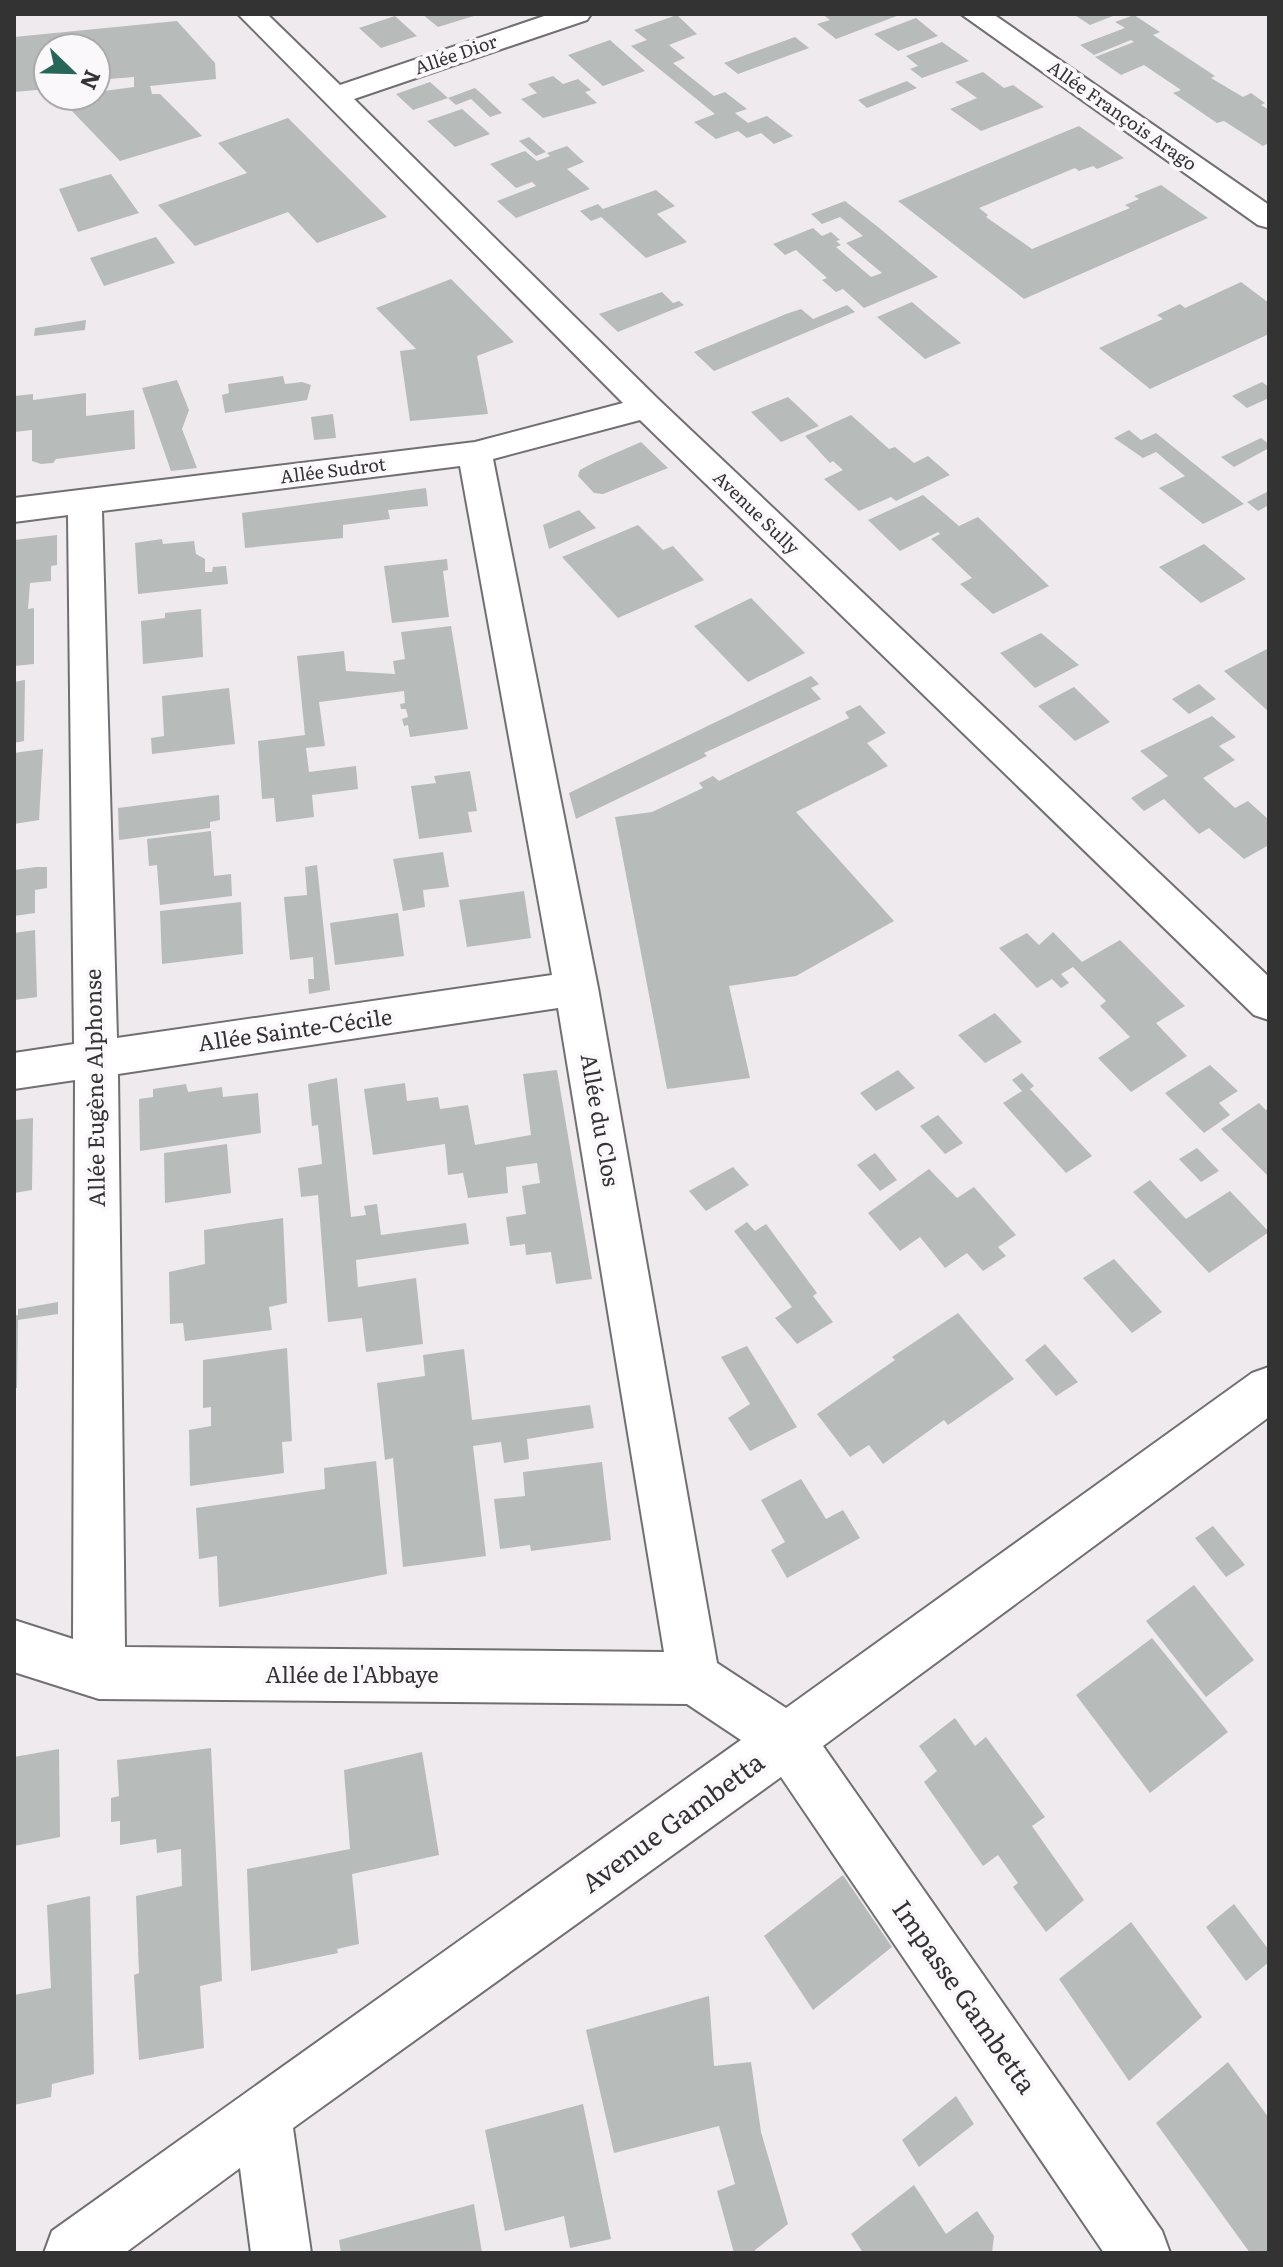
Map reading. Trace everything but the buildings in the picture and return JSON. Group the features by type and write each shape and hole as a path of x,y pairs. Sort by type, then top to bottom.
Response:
{"street":[{"name":"Avenue Sully","path":"252,14 647,408 1269,1003"},
{"name":"Allée Dior","path":"336,96 577,14"},
{"name":"Allée François Arago","path":"975,14 1269,219"},
{"name":"Allée Sudrot","path":"14,510 475,453 647,408"},
{"name":"Allée du Clos","path":"475,453 577,988 694,1678"},
{"name":"Allée Eugène Alphonse","path":"85,502 96,1059 99,1673"},
{"name":"Allée Sainte-Cécile","path":"14,1071 577,988"},
{"name":"Avenue Gambetta","path":"74,2253 1269,1389"},
{"name":"Allée de l'Abbaye","path":"14,1646 99,1673 694,1678"},
{"path":"694,1678 787,1740"},
{"name":"Impasse Gambetta","path":"787,1740 1140,2253"},
{"path":"262,2115 281,2253"}]}
